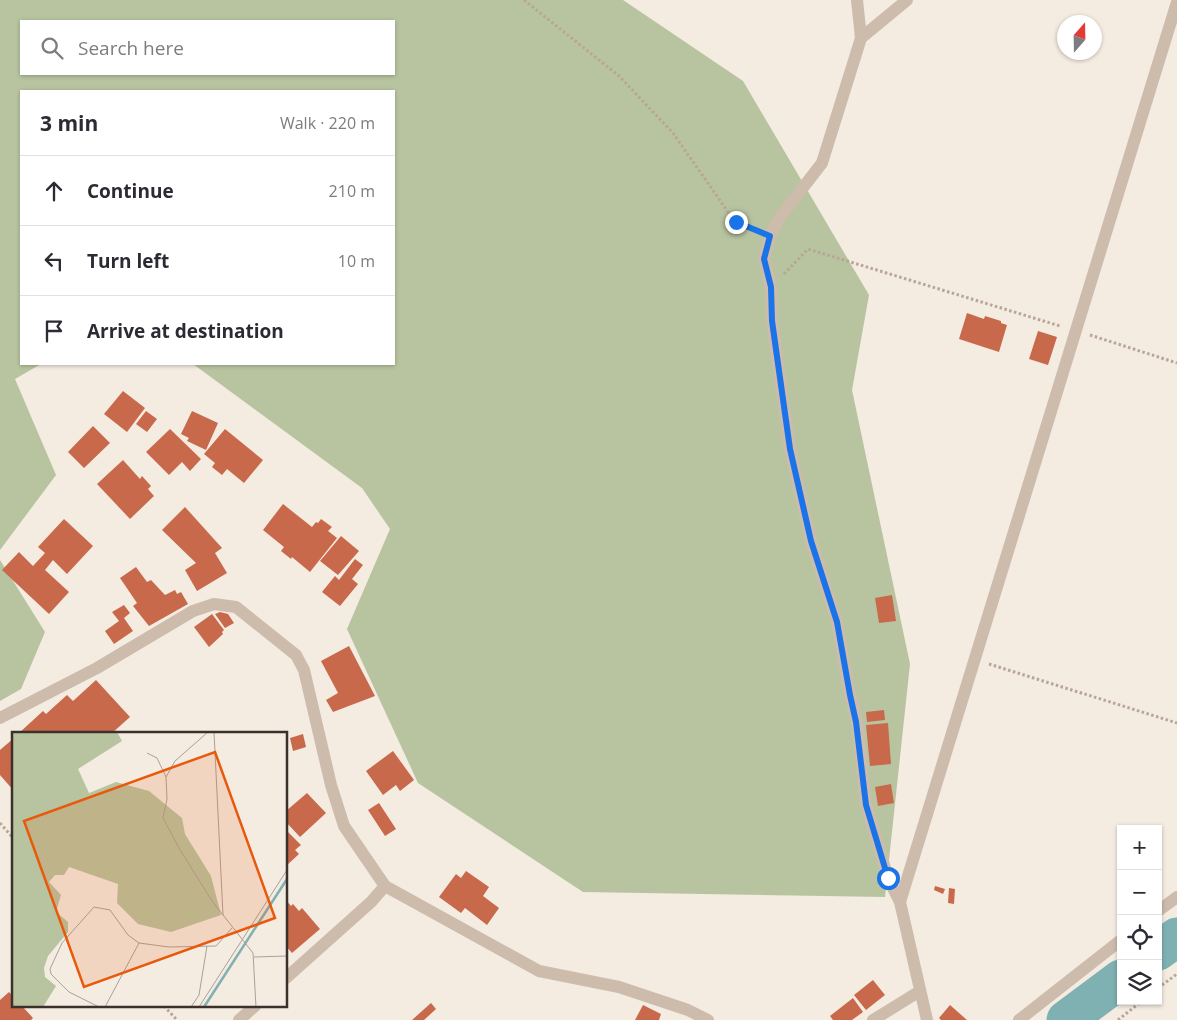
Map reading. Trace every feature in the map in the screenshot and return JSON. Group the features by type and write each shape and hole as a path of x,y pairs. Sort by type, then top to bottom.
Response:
{"street":[{"path":"858,0 861,38 822,163 778,220 770,236 764,259 771,287 772,321 790,449 811,541 837,622 856,722 866,805 888,878 900,902 927,1020"},
{"path":"861,38 907,0"},
{"path":"900,902 1177,2"},
{"path":"0,718 97,668 193,611 214,604 236,607 296,655 304,670 331,785 344,826 385,886 538,971 619,987 688,1010 708,1020"},
{"path":"288,976 371,902 385,886"},
{"path":"1162,908 1177,897"},
{"path":"1018,1020 1117,943"},
{"path":"873,1020 920,991"},
{"path":"239,1020 252,1008"}],"path":[{"path":"524,0 618,76 673,133 736,222 770,236"},
{"path":"771,287 808,249 1177,363"},
{"path":"974,659 1177,723"},
{"path":"0,823 12,837"},
{"path":"1162,985 1177,974"},
{"path":"1118,1020 1137,1005"},
{"path":"166,1008 177,1020"}],"green space":[{"path":"0,0 623,0 743,81 869,295 852,390 910,664 885,897 583,892 418,783 347,629 390,529 362,488 194,365 395,365 395,90 20,90 20,365 39,365 15,379 56,475 0,550"},
{"path":"0,560 45,632 21,689 0,701"}],"building":[{"path":"967,313 984,319 985,316 1007,325 999,352 959,339"},
{"path":"1038,331 1057,337 1048,365 1029,359"},
{"path":"123,391 145,408 127,432 104,414"},
{"path":"146,411 157,419 147,432 136,424"},
{"path":"192,411 218,423 206,450 187,441 189,438 181,434"},
{"path":"93,426 110,443 84,468 68,452"},
{"path":"170,429 201,459 190,471 182,462 169,475 146,452"},
{"path":"225,429 263,460 244,483 227,469 222,475 212,467 215,463 204,454"},
{"path":"123,460 140,479 142,476 151,486 148,489 154,496 130,519 97,484"},
{"path":"283,504 312,527 321,519 332,527 328,531 337,538 310,572 292,557 291,559 281,551 284,547 263,530"},
{"path":"185,507 222,548 215,553 227,573 197,591 185,570 196,563 162,530"},
{"path":"64,519 93,546 67,574 53,560 45,570 69,592 49,614 2,570 19,552 33,566 45,553 38,547"},
{"path":"341,536 359,551 338,575 320,561"},
{"path":"355,559 363,565 352,579 358,584 340,606 322,592 335,576 339,580"},
{"path":"136,567 147,582 151,580 165,595 175,590 177,594 181,592 188,604 149,626 133,606 137,603 120,578"},
{"path":"892,595 896,621 879,623 875,598"},
{"path":"124,605 130,613 124,618 133,631 114,644 105,631 119,621 112,612"},
{"path":"220,612 228,614 234,623 225,628 215,614"},
{"path":"212,614 224,630 223,634 209,647 194,627"},
{"path":"349,646 375,696 333,712 326,700 338,693 321,661"},
{"path":"96,680 130,717 113,732 20,732 43,711 46,714 67,695 73,701"},
{"path":"884,710 885,720 867,722 866,712"},
{"path":"888,723 891,764 870,766 866,725"},
{"path":"303,734 306,747 293,751 290,738"},
{"path":"12,740 12,789 0,775 0,750"},
{"path":"393,751 414,780 400,791 396,785 383,795 366,771"},
{"path":"891,784 894,803 878,806 875,787"},
{"path":"307,793 326,813 300,837 288,824 288,809"},
{"path":"379,803 396,829 385,836 368,810"},
{"path":"288,832 301,845 295,850 299,854 288,864"},
{"path":"466,871 489,887 483,896 499,908 487,925 465,908 461,913 439,897 456,874 461,878"},
{"path":"935,886 945,889 943,894 934,890"},
{"path":"949,888 955,889 954,904 948,903"},
{"path":"288,902 291,906 293,904 299,911 302,908 320,929 292,953 288,948"},
{"path":"873,980 885,995 866,1010 854,995"},
{"path":"9,992 12,995 12,1008 24,1008 33,1018 31,1020 0,1020 0,1000"},
{"path":"853,998 863,1012 852,1020 833,1020 830,1016"},
{"path":"431,1003 436,1009 424,1020 412,1020"},
{"path":"643,1005 661,1014 659,1020 635,1020"},
{"path":"950,1005 967,1020 941,1020 939,1018"}],"waterway":[{"path":"1162,948 1177,937"},
{"path":"1066,1020 1117,982"}],"route":[{"path":"736,222 770,236 764,259 771,287 772,321 790,449 811,541 837,622 856,722 866,805 888,878"}]}
